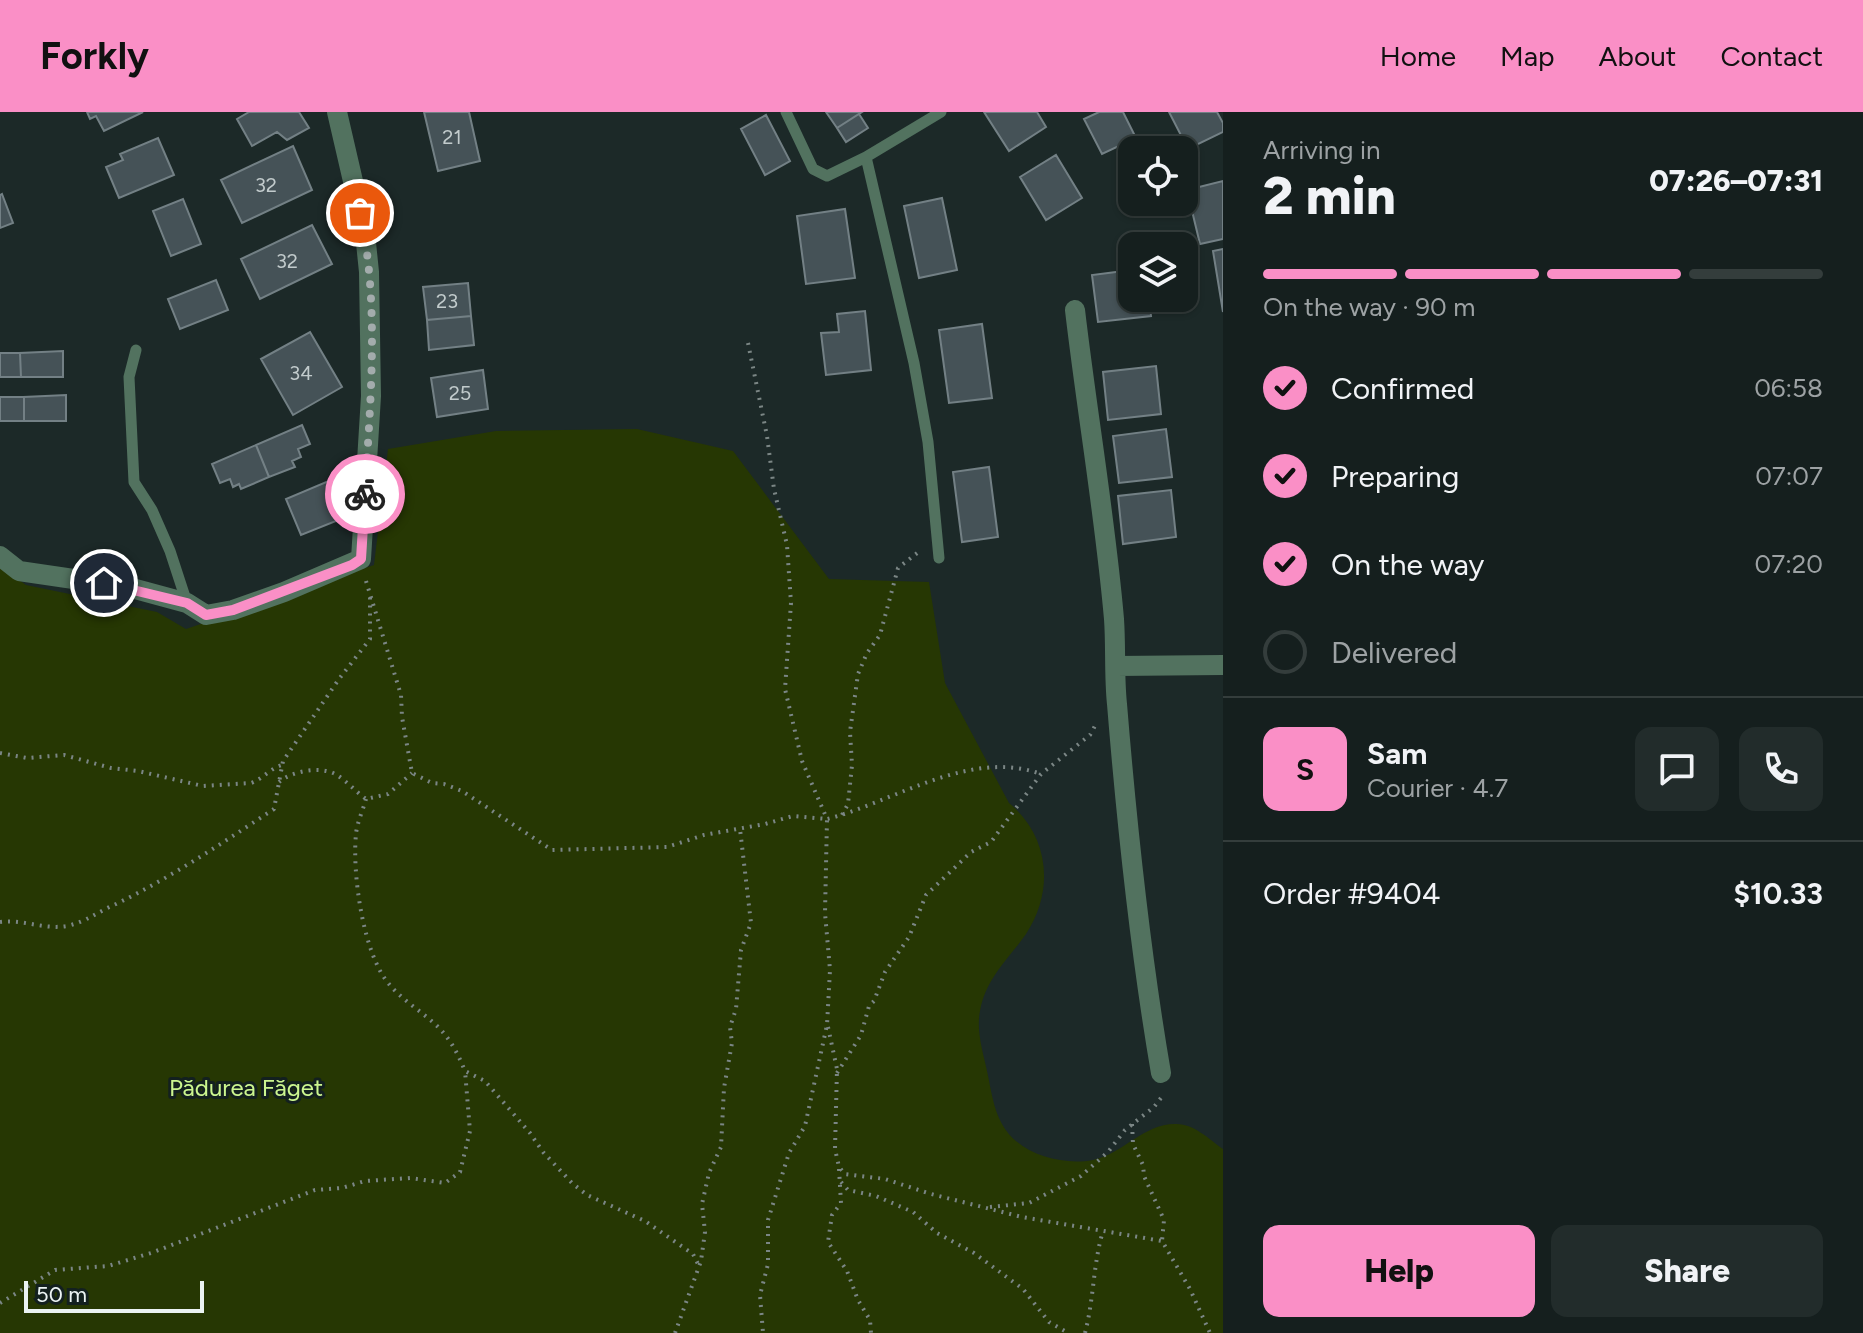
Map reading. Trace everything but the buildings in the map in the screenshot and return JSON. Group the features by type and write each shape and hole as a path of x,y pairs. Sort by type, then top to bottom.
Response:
{"street":[{"path":"0,556 19,571 128,587 187,603 206,615 218,614 284,592 362,550 371,396 369,272 365,233 337,112"},
{"path":"1075,310 1099,479 1129,826 1161,1073"},
{"path":"1116,666 1223,665"}],"lane":[{"path":"786,112 813,169 827,176 866,157 941,112"},
{"path":"866,157 914,363 928,442 939,558"},
{"path":"136,350 129,377 134,482 164,537 187,603"}],"path":[{"path":"748,343 787,545 791,603 785,689 802,761 827,819 825,913 829,948 827,1025 805,1126 789,1153 768,1220 768,1264 760,1295 763,1333"},
{"path":"842,815 848,804 852,765 851,718 858,674 867,653 880,635 898,568 909,557 929,545 937,544"},
{"path":"0,922 50,928 90,920 201,858 274,809 282,765 294,743 370,639 369,591 362,550"},
{"path":"369,591 401,695 412,773"},
{"path":"837,1073 861,1035 869,1006 885,972 909,937 926,895 971,852 991,842 1041,774 1090,735 1097,721"},
{"path":"0,753 27,758 64,755 111,768 203,786 251,783 259,780 269,769 282,765"},
{"path":"412,773 432,783 462,791 552,850 585,851 667,847 704,835 793,816 827,819 948,776 971,771 1003,766 1041,774"},
{"path":"277,783 309,770 335,774 366,799"},
{"path":"366,799 388,794 412,773"},
{"path":"0,1303 55,1270 108,1266 151,1253 315,1190 342,1188 365,1181 410,1178 445,1183 460,1172 470,1131 465,1071 456,1048 436,1025 388,983 374,958 365,923 355,852 356,831 366,799"},
{"path":"675,1333 699,1266 705,1232 702,1204 709,1173 721,1147 724,1088 732,1043 730,1027 736,1009 741,950 751,923 740,829"},
{"path":"827,1025 837,1073 834,1124 841,1182 841,1203 832,1215 828,1242 847,1271 864,1314 870,1320 871,1333"},
{"path":"465,1071 485,1081 572,1183 587,1195 645,1221 693,1254 699,1266"},
{"path":"986,1208 1029,1203 1081,1176 1165,1093 1161,1073"},
{"path":"1132,1124 1133,1144 1164,1220 1162,1241 1190,1289 1210,1333"},
{"path":"839,1167 845,1174 885,1179 986,1208 1162,1241"},
{"path":"841,1182 848,1190 876,1196 913,1212 937,1233 974,1253 1023,1289 1049,1322 1068,1333"},
{"path":"1085,1333 1090,1315 1097,1249 1103,1231"}],"green space":[{"name":"Pădurea Făget","path":"637,429 733,451 829,579 929,582 945,683 1009,803 1033,831 1043,864 1044,882 1035,917 992,979 980,1011 980,1041 996,1112 1018,1143 1054,1159 1081,1161 1104,1157 1153,1129 1175,1124 1194,1129 1223,1149 1223,1333 0,1333 0,566 26,585 157,612 186,629 374,565 388,449 496,431"}],"way so far":[{"path":"360,213 369,272 371,396 365,494"}],"route":[{"path":"104,583 187,603 206,615 233,610 361,559 365,494"}]}
